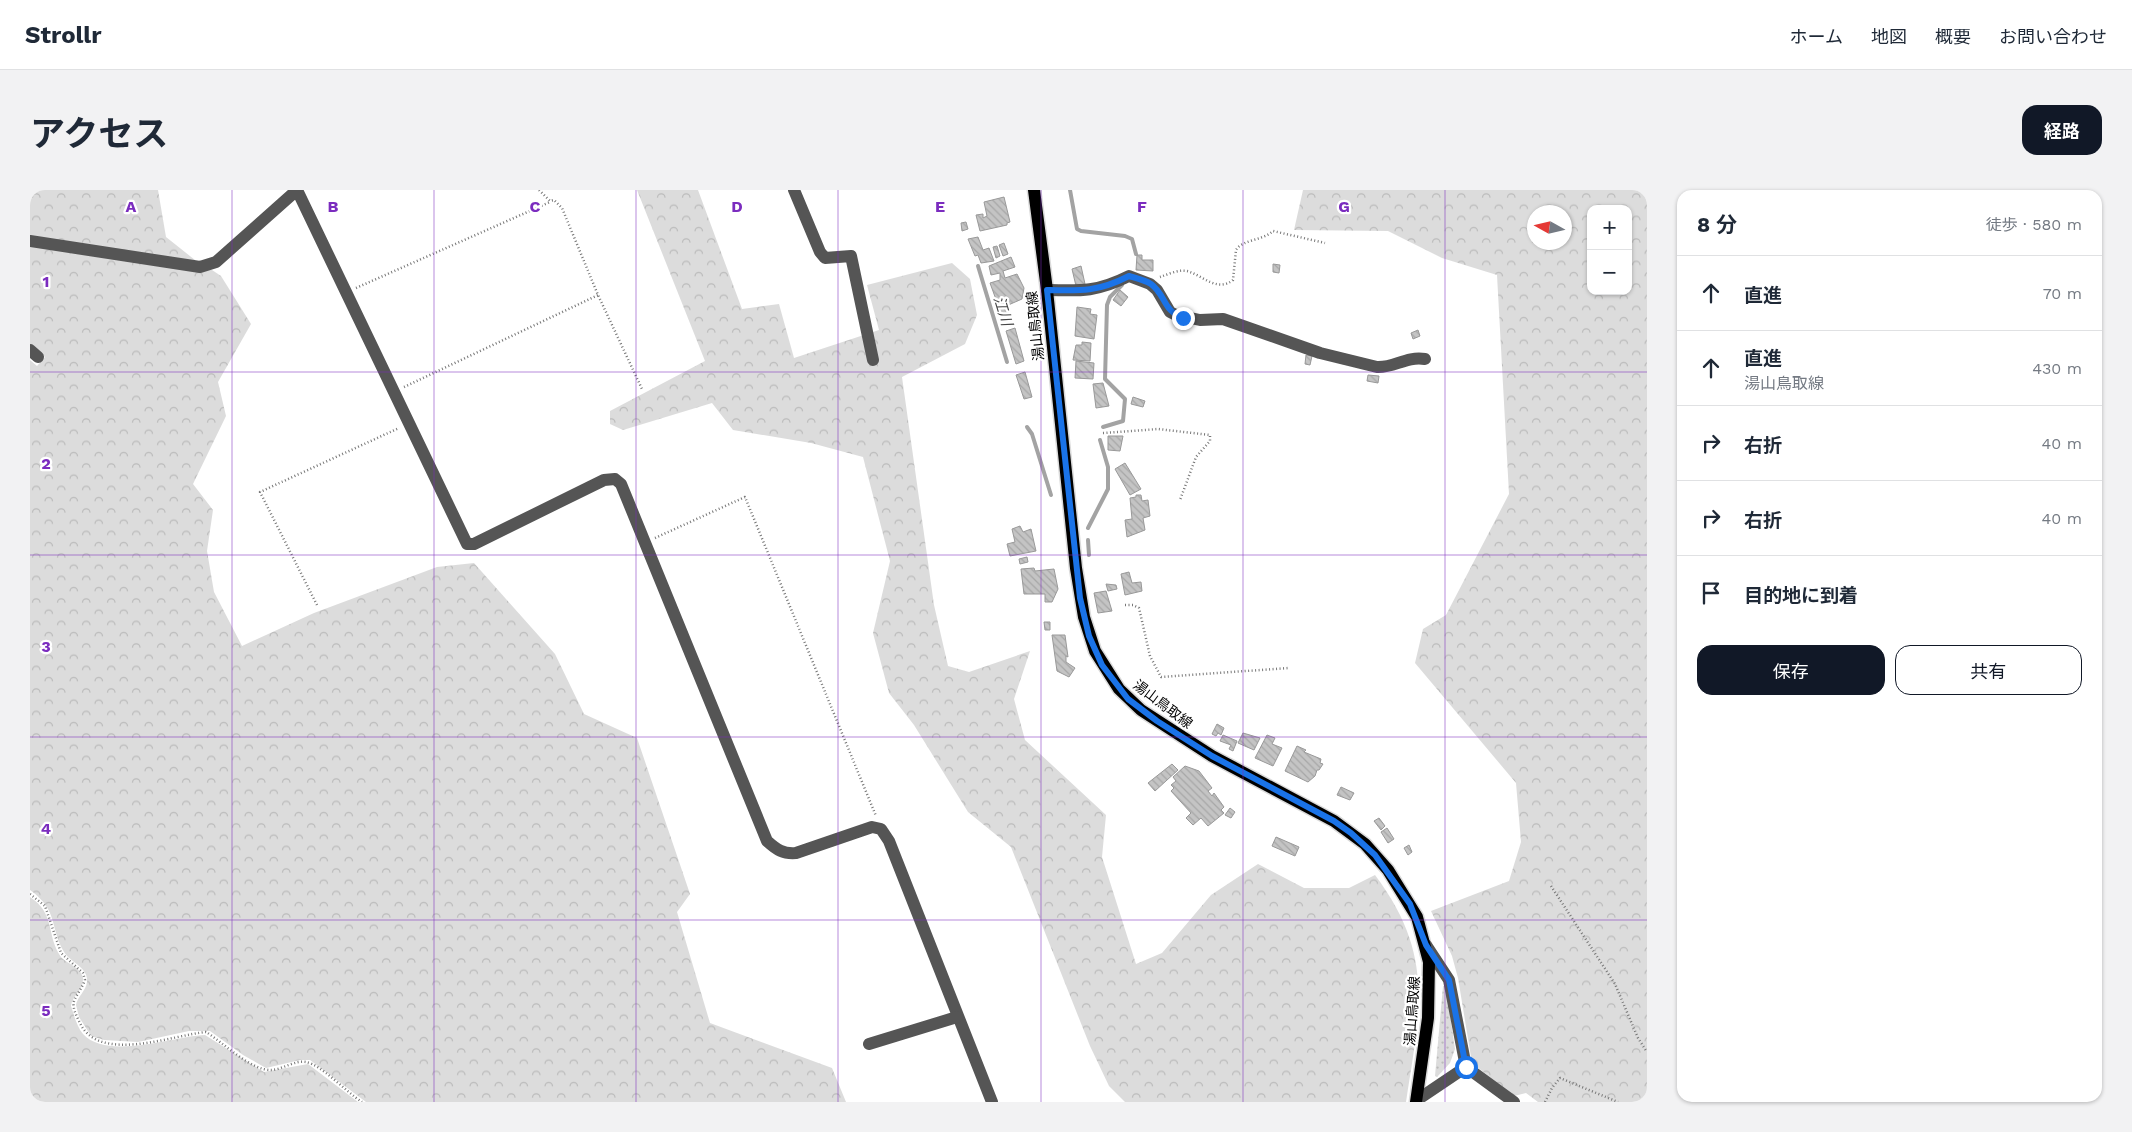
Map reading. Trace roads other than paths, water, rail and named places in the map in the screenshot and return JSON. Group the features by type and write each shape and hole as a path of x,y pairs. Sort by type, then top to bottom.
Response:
{"main road":[{"name":"湯山鳥取線","path":"1034,190 1047,290 1080,598 1089,636 1102,665 1128,699 1157,721 1212,756 1334,821 1365,844 1388,870 1410,904 1426,945 1430,978 1430,998 1417,1101"}],"street":[{"path":"30,241 200,267 216,262 296,190 407,424 467,544 474,544 604,480 615,478 621,484 768,841 776,850 786,854 796,854 872,827 881,829 889,841 992,1102"},
{"path":"794,190 820,252 825,258 851,256 873,360"},
{"path":"1047,290 1107,287 1129,276 1150,284 1157,290 1170,312 1183,318 1200,320 1223,319 1320,353 1376,368 1385,368 1408,358 1425,359"},
{"path":"1426,945 1449,980 1466,1067 1514,1102"},
{"path":"869,1044 957,1017"},
{"path":"1417,1101 1466,1067"}],"waterway":[{"path":"1070,190 1077,229 1125,236 1132,239 1136,254"},
{"name":"江川","path":"978,266 1007,362"},
{"path":"1103,427 1123,421 1125,399 1105,379 1107,305 1110,297 1122,285"},
{"name":"江川","path":"1027,427 1032,434 1051,495"},
{"path":"1088,528 1108,489 1108,467 1100,440"},
{"path":"1088,540 1089,555"}]}
